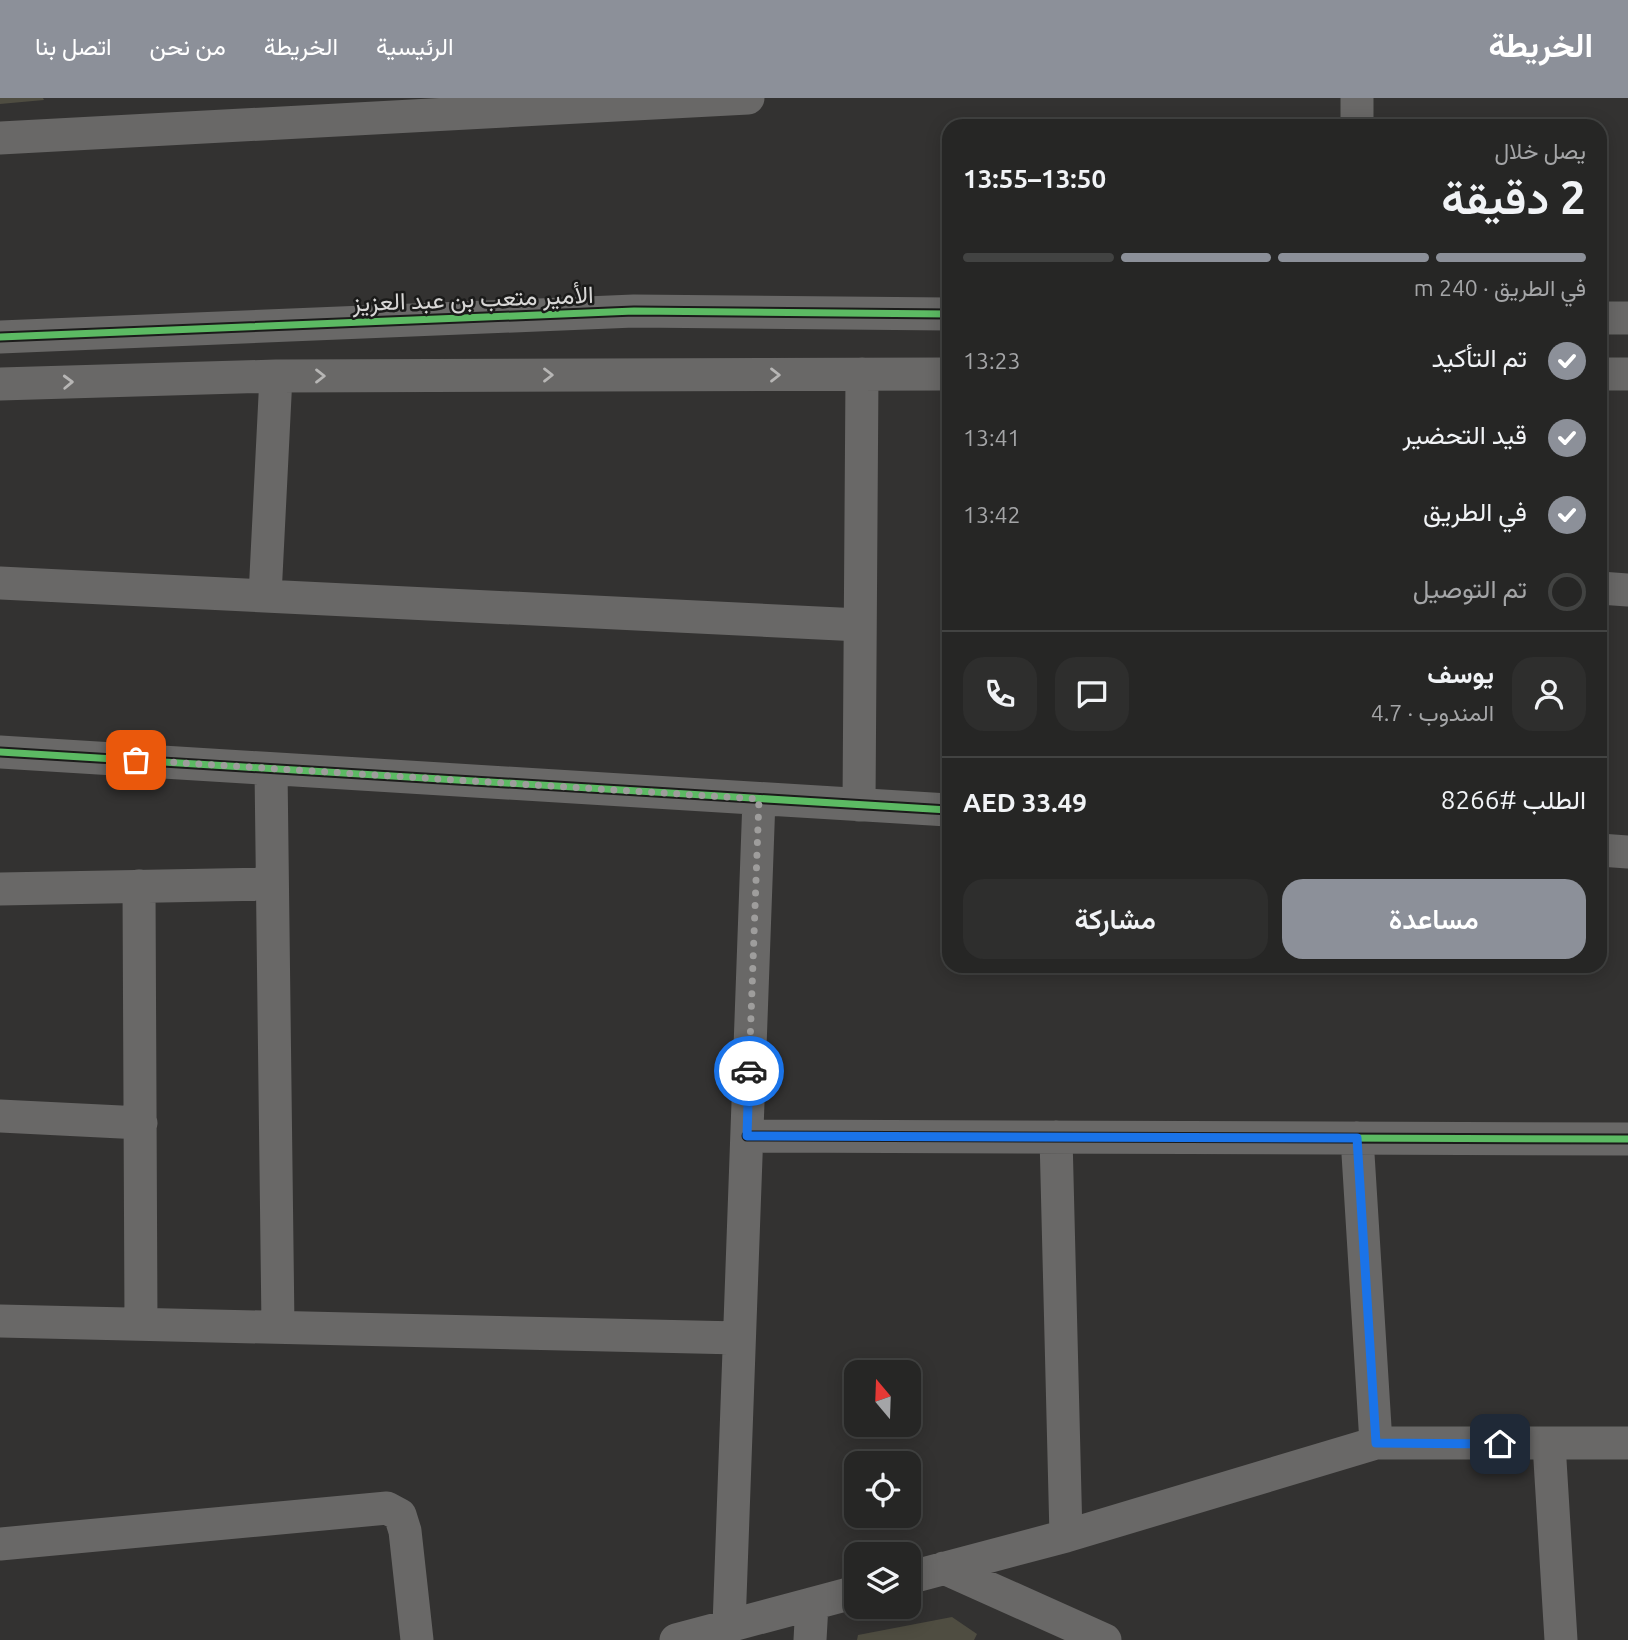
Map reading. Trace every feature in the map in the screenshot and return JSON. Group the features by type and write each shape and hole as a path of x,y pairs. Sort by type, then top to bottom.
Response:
{"street":[{"path":"0,138 284,110 748,98"},
{"path":"1357,98 1357,119"},
{"name":"الأمير متعب بن عبد العزيز","path":"0,337 634,311 942,313"},
{"path":"1607,318 1628,318"},
{"path":"859,805 862,374"},
{"path":"0,384 276,376 942,374"},
{"path":"1607,374 1628,374"},
{"path":"265,596 276,376"},
{"path":"0,583 860,625"},
{"path":"1607,589 1628,590"},
{"path":"0,752 942,810"},
{"path":"271,769 278,1327"},
{"path":"729,1626 759,799"},
{"path":"1607,850 1628,852"},
{"path":"0,888 272,884"},
{"path":"139,886 141,1324"},
{"path":"0,1116 141,1123"},
{"path":"747,1136 1628,1139"},
{"path":"1056,1137 1066,1536"},
{"path":"1357,1138 1376,1443"},
{"path":"0,1321 739,1338"},
{"path":"921,1574 1066,1536 1376,1443 1628,1444"},
{"path":"1549,1444 1561,1640"},
{"path":"0,1544 387,1508 400,1514 405,1531 417,1640"},
{"path":"944,1568 1105,1640"},
{"path":"676,1640 844,1595"},
{"path":"810,1640 812,1604"}],"building":[{"path":"0,98 43,98 44,100 0,104"},
{"path":"952,1617 977,1634 974,1640 857,1640 858,1635"}],"cycle path":[{"path":"0,337 634,311 942,314"},
{"path":"0,752 942,810"},
{"path":"747,1136 1628,1139"}],"way so far":[{"path":"136,760 759,799 749,1071"}],"route":[{"path":"749,1071 747,1136 1357,1138 1376,1443 1500,1444"}]}
